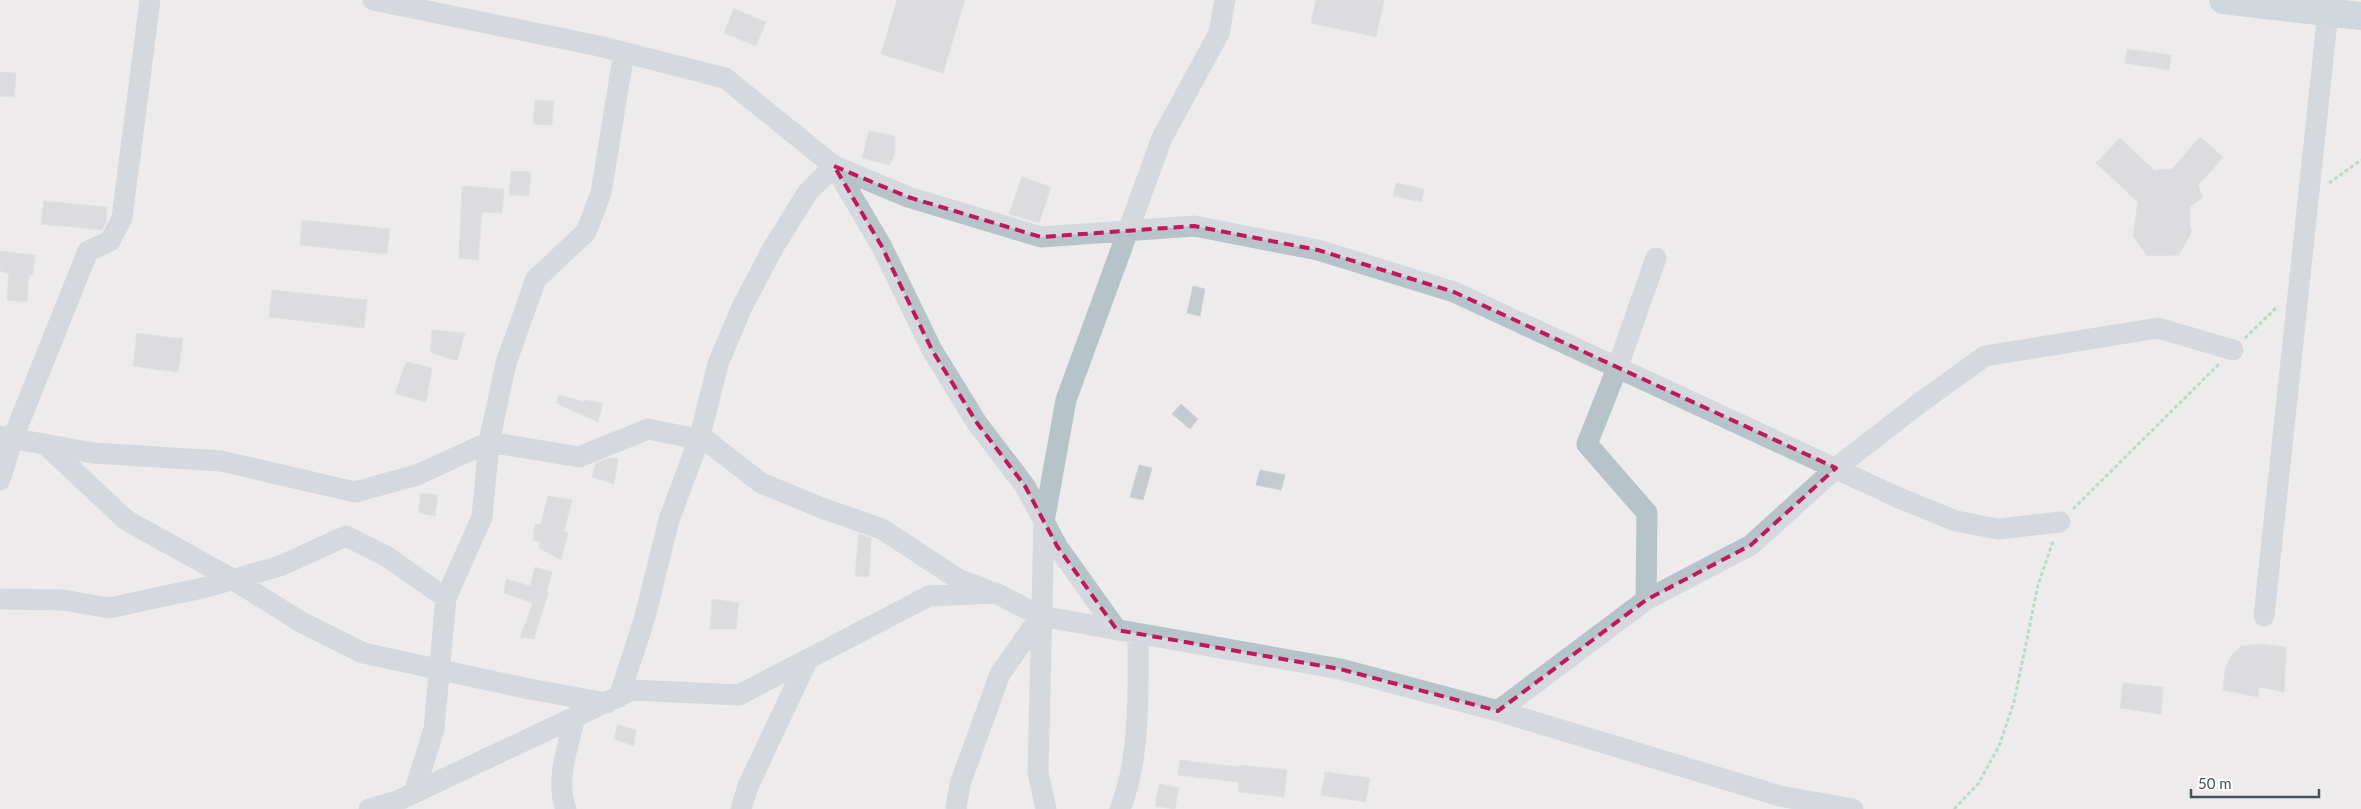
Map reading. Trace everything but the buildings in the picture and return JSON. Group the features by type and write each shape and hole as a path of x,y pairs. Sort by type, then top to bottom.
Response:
{"main road":[{"path":"2223,0 2361,16"}],"street":[{"path":"0,480 6,437 88,251 110,241 122,218 150,0"},
{"path":"373,0 624,52 725,78 834,166 908,197 1041,237 1194,226 1318,250 1454,292 1618,366 1899,498 1956,521 1998,529 2060,522"},
{"path":"1046,809 1038,773 1040,616 1044,522 1066,400 1162,138 1220,33 1225,0"},
{"path":"2264,616 2328,12"},
{"path":"405,801 434,729 446,598 482,517 489,442 506,363 536,279 586,232 601,193 624,52"},
{"path":"613,700 645,618 669,520 699,439 718,364 741,309 773,248 808,192 834,166"},
{"path":"834,166 881,246 932,350 977,423 1025,486 1057,546 1117,630"},
{"path":"1646,600 1646,513 1587,444 1618,366 1656,258"},
{"path":"1498,711 1646,600 1751,544 1836,468 1921,402 1985,356 2158,328 2233,350"},
{"path":"6,437 93,453 221,461 355,492 417,475 489,442 579,457 648,429 699,439 707,441 761,483 822,508 882,529 958,579 996,593 1040,616 1340,669 1498,711 1780,796 1853,809"},
{"path":"45,444 126,520 234,580 301,622 363,653 528,689 613,700"},
{"path":"0,599 63,600 109,608 207,588 234,580 280,566 346,536 386,556 446,598"},
{"path":"369,809 405,801 632,690 739,695 929,596 996,593"},
{"path":"956,809 960,784 1000,674 1040,616"},
{"path":"1120,809 1128,790 1138,709 1138,634"},
{"path":"741,809 748,786 808,659"},
{"path":"566,809 561,797 563,772 575,717"}],"path":[{"path":"2309,197 2361,160"},
{"path":"1954,809 1978,784 1999,746 2014,702 2038,585 2060,522 2300,284"}],"highlighted area":[{"path":"834,166 908,197 1041,237 1194,226 1318,250 1454,292 1836,468 1751,545 1646,600 1498,711 1340,669 1117,630 1057,546 1025,486 977,423 932,350 881,245"}]}
